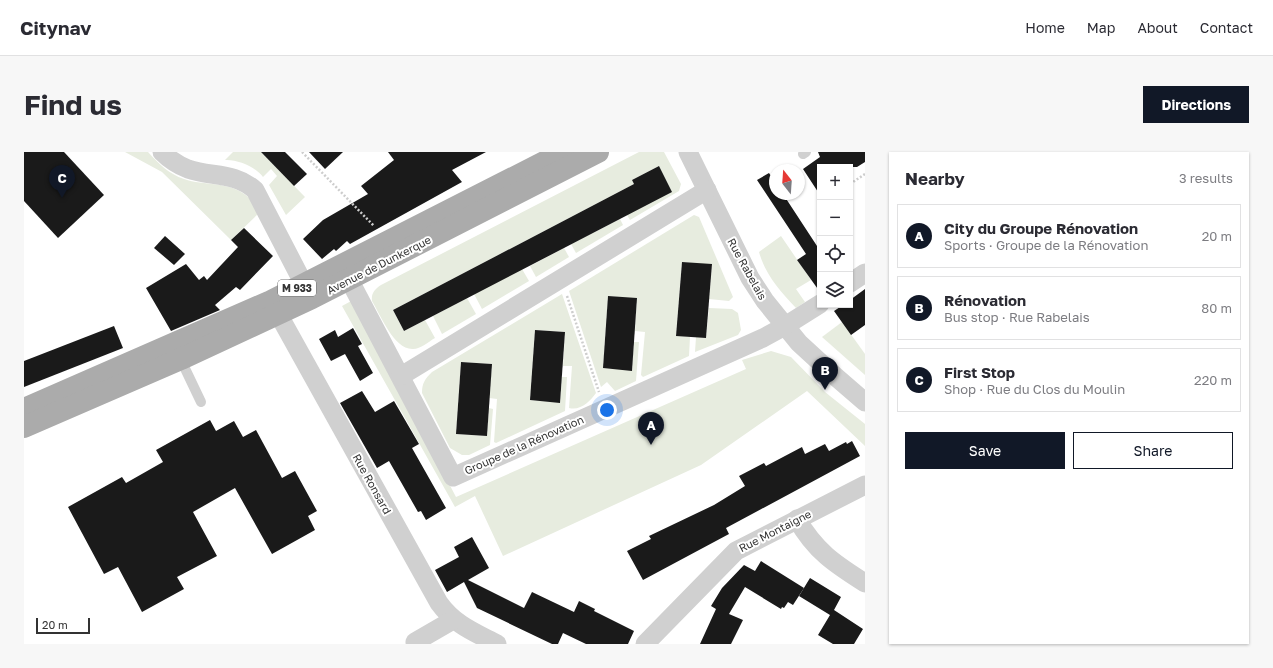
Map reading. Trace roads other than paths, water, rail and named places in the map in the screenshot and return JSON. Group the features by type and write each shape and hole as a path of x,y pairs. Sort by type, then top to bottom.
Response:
{"main road":[{"name":"Avenue de Dunkerque","path":"345,272 389,241 564,152"},
{"name":"Avenue de Dunkerque","path":"24,427 177,352 275,308 345,272 598,152"},
{"name":"Avenue de Dunkerque","path":"24,409 177,352"}],"street":[{"path":"162,152 179,165 189,169 235,177 249,185 259,197 308,291"},
{"name":"Rue Rabelais","path":"688,152 750,278 765,301 785,326 816,359 865,402"},
{"path":"401,376 707,190"},
{"name":"Groupe de la Rénovation","path":"345,272 453,477 785,326 817,306"},
{"path":"853,281 865,273"},
{"name":"Rue Ronsard","path":"275,308 439,603 453,620 497,644"},
{"name":"Rue Montaigne","path":"645,644 736,551 865,485"},
{"path":"797,520 816,548 832,562 865,583"},
{"path":"414,643 453,620"}],"lane":[{"path":"177,352 201,402"}],"place":[{"name":"First Stop","path":"62,198"},
{"name":"Rénovation","path":"825,390"},
{"name":"City du Groupe Rénovation","path":"651,445"}]}
